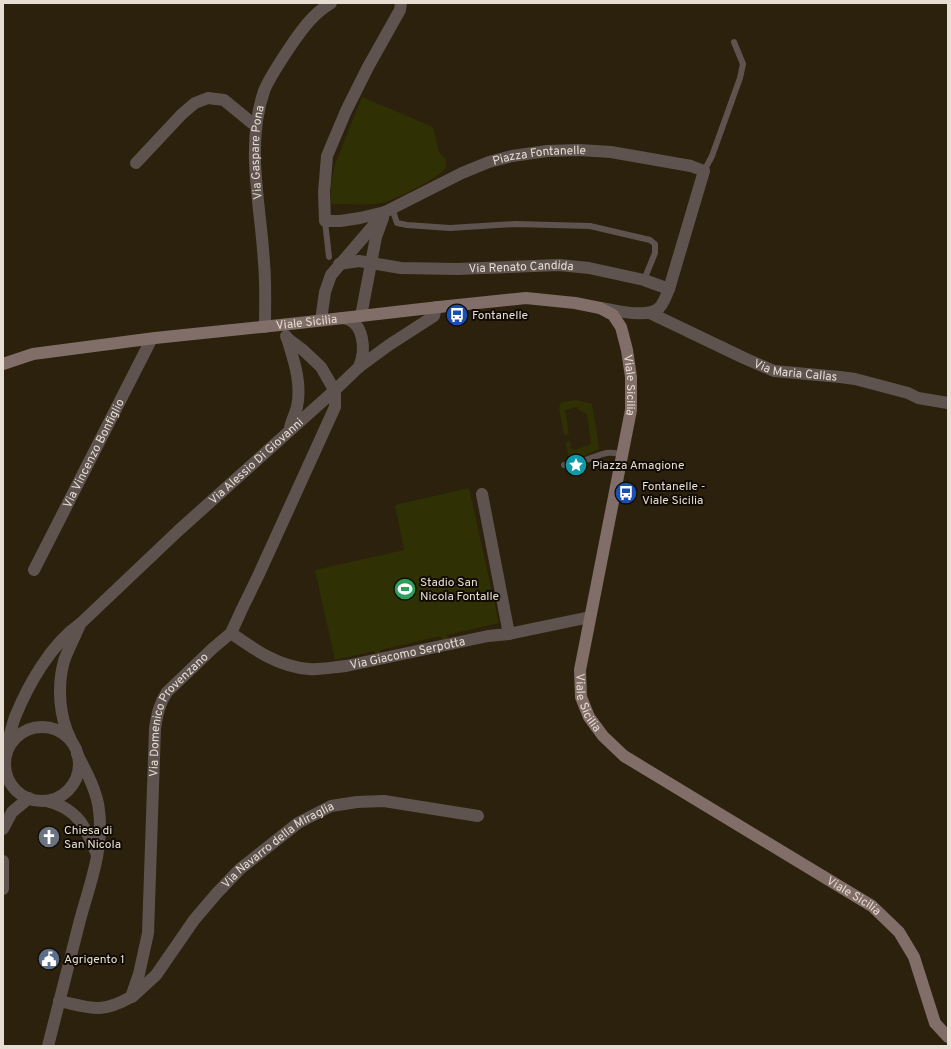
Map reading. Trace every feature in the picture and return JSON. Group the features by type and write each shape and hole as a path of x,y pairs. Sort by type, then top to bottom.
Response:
{"street":[{"name":"Via Gaspare Pona","path":"266,326 264,263 255,168 256,124 265,90 285,54 305,25 331,3"},
{"path":"388,210 360,218 340,221 325,221 324,192 326,156 368,67 400,10 400,3"},
{"path":"136,163 182,114 196,103 208,98 224,100 252,123 256,124"},
{"name":"Piazza Fontanelle","path":"388,210 489,162 512,156 547,151 580,150 611,152 691,166 704,171"},
{"path":"650,314 658,310 669,289 704,171"},
{"path":"361,316 376,237 388,210"},
{"path":"322,320 325,292 331,275 339,264 388,210"},
{"name":"Via Renato Candida","path":"339,264 359,261 401,268 431,269 559,265 589,268 644,280 669,289"},
{"name":"Viale Sicilia","path":"3,364 33,354 155,338 526,298 576,303 600,308 613,315 621,327 628,357 631,377 631,410 580,670 581,697 589,717 603,736 624,756 872,906 899,932 914,957 935,1023 948,1037"},
{"name":"Via Alessio Di Giovanni","path":"80,624 64,660 61,676 60,697 67,732 76,750 79,766 76,779 64,793 53,799 46,801 34,800 16,790 4,771 6,750 15,718 33,680 68,632 80,624 333,388 389,345 434,316 436,307"},
{"name":"Via Maria Callas","path":"600,308 650,314 774,371 840,376 908,393 918,398 948,403"},
{"path":"342,318 348,318 360,332 364,353 359,367"},
{"path":"280,325 287,338 297,371 299,390 297,408 289,430"},
{"name":"Via Vincenzo Bonfiglio","path":"34,570 151,340 155,338"},
{"path":"287,338 303,350 321,367 333,388"},
{"name":"Via Domenico Provenzano","path":"131,997 140,974 148,933 155,728 157,712 161,701 167,692 212,649 232,633 335,407 333,388"},
{"path":"482,494 509,634"},
{"name":"Via Giacomo Serpotta","path":"232,633 252,648 282,664 310,669 346,666 488,636 509,634 590,617"},
{"path":"6,755 10,746 18,736 24,732 36,728 46,727 58,731 66,736 76,750 92,787 99,809 101,836 98,856 48,1046"},
{"path":"3,829 12,812 29,798"},
{"path":"46,801 55,803 70,811 81,821 89,834 98,856"},
{"name":"Via Navarro della Miraglia","path":"131,997 156,975 194,920 240,869 298,823 331,806 357,802 384,801 478,816"},
{"path":"3,861 3,889"},
{"path":"59,1001 90,1008 103,1009 118,1005 131,997"}],"lane":[{"path":"704,171 712,156 740,78 743,64 734,42"},
{"path":"388,210 397,222 407,225 450,228 515,224 590,226 650,240 655,244 655,253 644,280"},
{"path":"325,221 329,256"},
{"path":"564,465 583,461 604,453 614,452 623,455"}],"shaded area":[{"path":"362,97 433,127 439,152 446,159 446,168 426,183 405,194 381,203 356,205 331,204 331,185 334,167"},
{"path":"576,400 592,404 599,449 575,460 571,460 568,456 566,442 570,441 571,449 575,450 591,444 587,414 579,410 577,407 565,410 569,434 564,435 559,408 560,404 563,402"},
{"name":"Stadio San Nicola Fontalle","path":"469,488 499,623 447,635 448,640 443,641 441,636 380,650 382,655 376,656 374,651 335,660 315,570 404,550 395,505"}],"place":[{"name":"Fontanelle","path":"457,315"},
{"name":"Piazza Amagione","path":"576,465"},
{"name":"Fontanelle - Viale Sicilia","path":"626,493"},
{"name":"Stadio San Nicola Fontalle","path":"405,589"},
{"name":"Chiesa di San Nicola","path":"49,837"},
{"name":"Agrigento 1","path":"49,959"}]}
